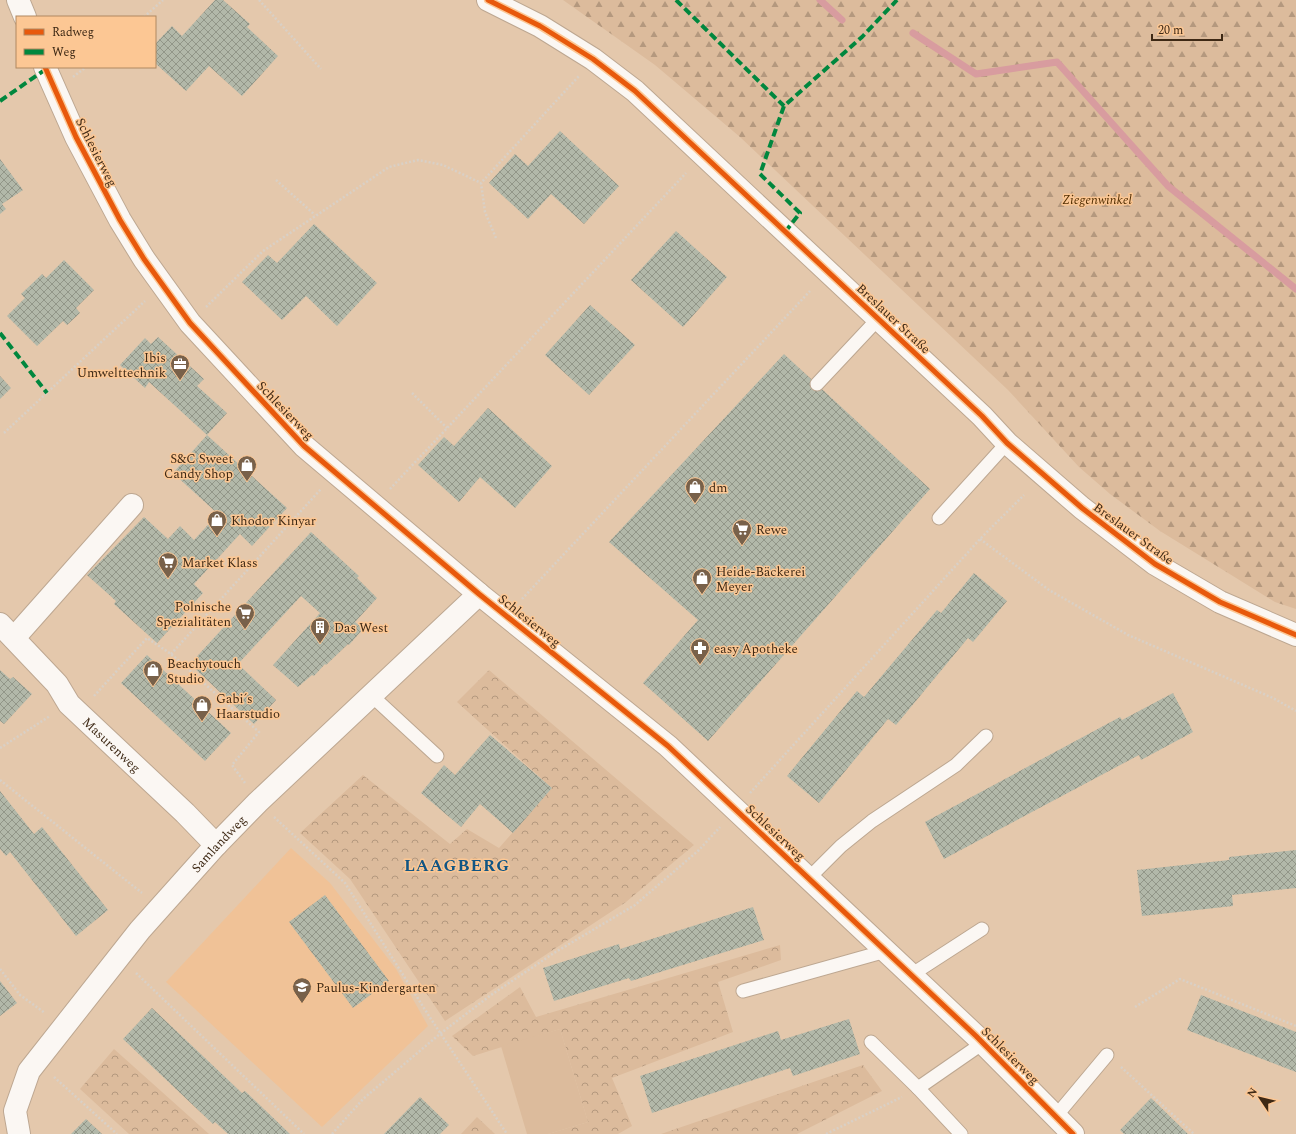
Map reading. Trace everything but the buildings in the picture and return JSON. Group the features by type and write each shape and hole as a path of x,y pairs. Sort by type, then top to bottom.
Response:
{"street":[{"path":"18,0 24,16"},
{"name":"Breslauer Straße","path":"488,0 540,26 593,59 635,91 982,416 1007,442 1082,508 1155,564 1220,602 1296,635"},
{"name":"Schlesierweg","path":"45,68 76,137 120,220 162,285 190,323 299,440 335,473 479,594 668,746 983,1043 1073,1134"},
{"name":"Masurenweg","path":"132,505 7,631 57,684 74,708 185,813 216,845"},
{"name":"Samlandweg","path":"19,1134 15,1111 29,1071 119,957 216,845 258,802 479,594"}],"lane":[{"path":"817,384 878,319"},
{"path":"939,518 1007,442"},
{"path":"371,695 437,756"},
{"path":"809,878 841,846 872,821 956,765 986,736"},
{"path":"911,975 982,929"},
{"path":"743,991 886,951"},
{"path":"871,1042 918,1088 961,1134"},
{"path":"918,1088 983,1043"},
{"path":"1056,1116 1107,1055"}],"path":[{"path":"145,16 163,0"},
{"path":"259,0 321,69"},
{"path":"496,238 485,212 481,183 593,59"},
{"path":"190,323 263,251 389,167 418,160 443,165 481,183"},
{"path":"374,506 686,173"},
{"path":"276,180 316,215"},
{"path":"4,433 162,285"},
{"path":"506,616 810,291"},
{"path":"412,393 447,428"},
{"path":"171,654 335,473"},
{"path":"332,1134 363,1099 441,1033 504,986 554,953 635,905 699,850 980,539 1024,495"},
{"path":"980,539 1049,590 1128,635 1273,698 1296,710"},
{"path":"0,748 74,708 147,638 171,654 259,732 232,765 258,802 346,883 507,1134"},
{"path":"0,780 161,908"},
{"path":"119,957 304,1134"},
{"path":"0,969 20,995 64,1027"},
{"path":"1135,1006 1180,980 1296,1026"},
{"path":"1107,1055 1194,1134"},
{"path":"37,1062 117,1134"},
{"path":"826,1134 918,1088"}],"shaded area":[{"name":"Paulus-Kindergarten","path":"291,848 330,883 396,969 428,1026 322,1127 166,982"}],"green space":[{"name":"Ziegenwinkel","path":"563,0 1296,0 1296,609 1275,602 1160,531 1110,494 1079,467 1008,390 740,137 655,65"},
{"path":"489,670 694,845 626,902 445,1021 350,879 300,833 363,775 450,844 467,829 499,848 552,788 457,702"},
{"path":"780,945 781,960 718,982 733,1032 612,1078 632,1126 618,1134 548,1134 588,1122 560,1029 473,1056 452,1036 520,987 536,1017"},
{"path":"560,1029 588,1122 548,1134 527,1134 501,1046"},
{"path":"114,1049 209,1134 129,1134 80,1089"},
{"path":"863,1065 882,1091 797,1134 661,1134"},
{"path":"477,1117 495,1134 461,1134"}],"waterway":[{"path":"820,0 842,20"},
{"path":"913,33 976,74 1057,62 1168,186 1296,289"}],"marked path":[{"path":"676,0 784,106"},
{"path":"785,232 800,213 760,174 784,106 862,37 897,0"},
{"path":"0,101 46,69"},
{"path":"0,333 47,393"}],"cycle path":[{"path":"488,0 540,26 593,59 635,91 982,416 1007,443 1082,508 1155,564 1220,602 1296,635"},
{"path":"45,68 76,137 120,220 144,259 190,323 304,446 479,594 668,746 976,1036 1073,1134"}],"place":[{"name":"Ibis Umwelttechnik","path":"180,381"},
{"name":"S&C Sweet Candy Shop","path":"247,482"},
{"name":"dm","path":"695,504"},
{"name":"Khodor Kinyar","path":"217,537"},
{"name":"Rewe","path":"742,546"},
{"name":"Market Klass","path":"168,579"},
{"name":"Heide-Bäckerei Meyer","path":"702,595"},
{"name":"Polnische Spezialitäten","path":"245,630"},
{"name":"Das West","path":"320,644"},
{"name":"easy Apotheke","path":"700,665"},
{"name":"Beachytouch Studio","path":"153,687"},
{"name":"Gabi´s Haarstudio","path":"202,722"},
{"name":"Paulus-Kindergarten","path":"302,1004"}],"district":[{"name":"LAAGBERG","path":"457,865"}]}
